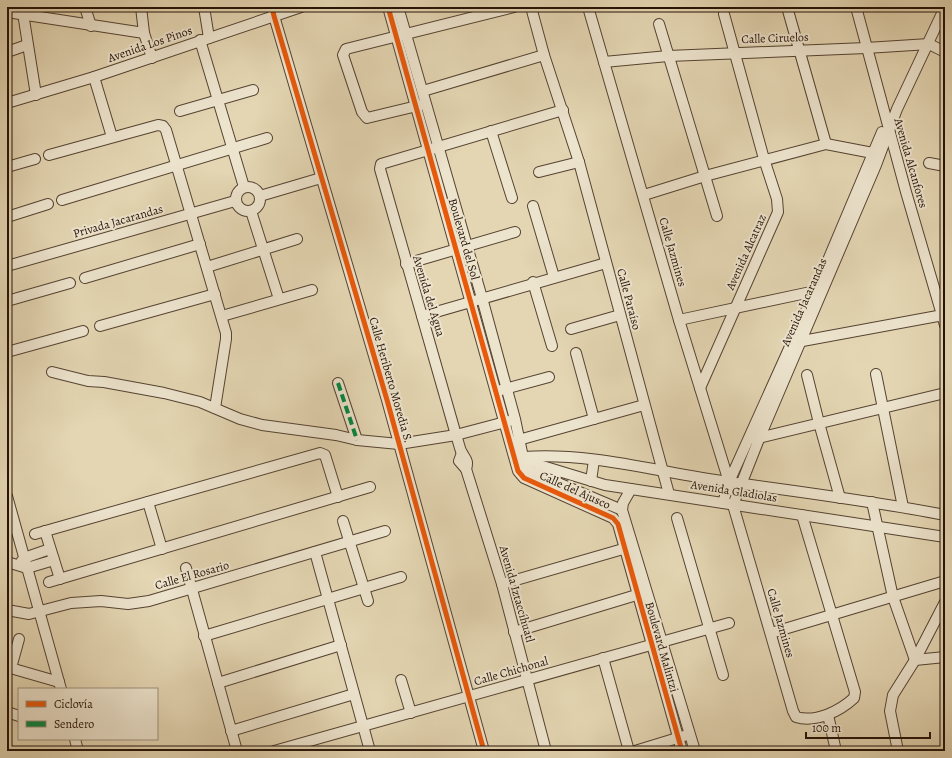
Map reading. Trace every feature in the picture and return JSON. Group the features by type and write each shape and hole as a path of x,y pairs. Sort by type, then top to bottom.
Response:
{"street":[{"path":"85,7 90,26"},
{"path":"141,7 144,33 152,58"},
{"path":"204,7 205,39 218,100 244,187"},
{"name":"Avenida Los Pinos","path":"7,103 152,58 273,12 301,7"},
{"name":"Boulevard del Sol","path":"388,7 457,249 495,392 510,443 519,458"},
{"name":"Boulevard del Sol","path":"398,7 439,146 515,419 520,440 519,458 521,475"},
{"path":"426,103 367,118 362,112 343,55 346,49 514,7"},
{"name":"Calle Paraíso","path":"532,7 544,56 579,162 669,494"},
{"name":"Calle Jazmines","path":"588,7 644,195 679,320 729,482"},
{"path":"787,7 826,144"},
{"name":"Avenida Alcanfores","path":"856,7 888,128 940,290 944,320"},
{"name":"Avenida Jacarandas","path":"729,482 819,290 876,154 929,44 945,7"},
{"path":"23,11 27,45 36,95"},
{"path":"7,12 23,11 90,26 144,33"},
{"name":"Calle Heriberto Moredia S.","path":"273,12 400,444 484,751"},
{"name":"Avenida Alcatraz","path":"700,388 778,212 777,199 764,159 724,14"},
{"path":"659,24 717,216"},
{"path":"929,44 945,52"},
{"name":"Calle Ciruelos","path":"604,62 668,56 929,44"},
{"path":"7,52 27,45"},
{"path":"423,91 544,56"},
{"path":"94,77 112,137"},
{"path":"180,111 253,90"},
{"path":"429,149 563,110"},
{"path":"49,155 158,125 163,126 177,166 222,316 226,339 216,408"},
{"path":"491,131 512,198"},
{"path":"62,200 268,138"},
{"path":"644,195 764,159 826,144 876,154"},
{"name":"Avenida del Agua","path":"429,149 381,164 380,169 456,435"},
{"path":"7,167 35,159"},
{"path":"539,172 579,162"},
{"path":"929,163 945,166"},
{"path":"260,196 321,178"},
{"path":"244,187 251,187 257,190 260,196 260,203 251,211 244,211 238,207 236,201 237,193 244,187"},
{"name":"Privada Jacarandas","path":"7,266 236,201"},
{"path":"7,217 48,204"},
{"path":"533,206 554,277"},
{"path":"251,211 279,300"},
{"path":"406,264 515,232"},
{"path":"207,267 297,239"},
{"path":"85,278 200,244"},
{"path":"422,316 533,282 606,263"},
{"path":"7,301 70,282"},
{"path":"533,282 552,346"},
{"path":"222,316 312,290"},
{"path":"679,320 819,290"},
{"path":"100,326 215,294"},
{"path":"571,329 620,315"},
{"path":"795,342 944,320"},
{"path":"7,352 83,330"},
{"name":"Avenida Jacarandas","path":"733,505 795,342"},
{"path":"483,347 494,344"},
{"path":"576,353 594,419"},
{"path":"52,372 88,381 104,382 164,393 216,408 240,419 262,425 336,434 356,440 400,444 456,435 515,419"},
{"path":"876,374 881,408 903,507"},
{"path":"807,375 818,423 840,498"},
{"path":"495,392 549,377"},
{"path":"338,383 356,440"},
{"path":"747,441 945,393"},
{"path":"510,443 644,405"},
{"name":"Avenida Iztaccíhuatl","path":"456,435 468,463 466,469 502,584 546,751"},
{"path":"60,579 50,549 40,532 320,453 325,455 338,497"},
{"name":"Avenida Gladiolas","path":"519,458 540,456 594,460 729,482 872,502 945,515"},
{"name":"Avenida Gladiolas","path":"519,458 591,481 631,489 945,537"},
{"name":"Calle del Ajusco","path":"519,458 530,472 622,510"},
{"path":"591,481 594,460"},
{"name":"Calle del Ajusco","path":"521,475 613,518 618,524 629,547"},
{"path":"723,503 729,482"},
{"path":"50,582 370,487"},
{"path":"622,510 623,503 631,489"},
{"path":"7,496 10,518 23,564 40,613 60,685"},
{"path":"148,502 162,549"},
{"path":"872,502 893,597 915,660"},
{"name":"Calle Jazmines","path":"733,505 793,711 796,717 802,719 828,715"},
{"name":"Boulevard Malintzi","path":"622,510 629,547 656,642 682,751"},
{"path":"802,515 855,692 854,698 849,703 828,715 836,751"},
{"path":"677,518 723,675"},
{"path":"343,521 368,601"},
{"name":"Calle El Rosario","path":"40,613 56,607 89,601 128,604 138,602 385,531"},
{"path":"502,584 629,547"},
{"path":"23,564 50,549"},
{"path":"315,552 370,751"},
{"path":"7,562 23,564 54,560"},
{"path":"186,568 237,751"},
{"path":"204,636 401,577"},
{"path":"771,633 945,581"},
{"path":"514,632 642,594"},
{"path":"898,751 890,711 893,695 915,660 945,602"},
{"path":"7,610 29,614 40,613"},
{"name":"Calle Chichonal","path":"274,751 528,680 656,642 729,623"},
{"path":"19,639 9,668 60,685"},
{"name":"Boulevard Malintzi","path":"656,642 695,751"},
{"path":"218,683 341,645"},
{"path":"603,658 629,751"},
{"path":"915,660 945,658"},
{"path":"401,680 411,713"},
{"path":"231,730 354,694"},
{"path":"7,712 18,716"},
{"path":"635,751 689,734"},
{"path":"75,740 78,751"}],"marked path":[{"path":"338,383 357,440"}],"cycle path":[{"path":"272,7 387,400 484,751"},
{"path":"388,7 518,471 524,478 613,518 618,524 682,751"}]}
